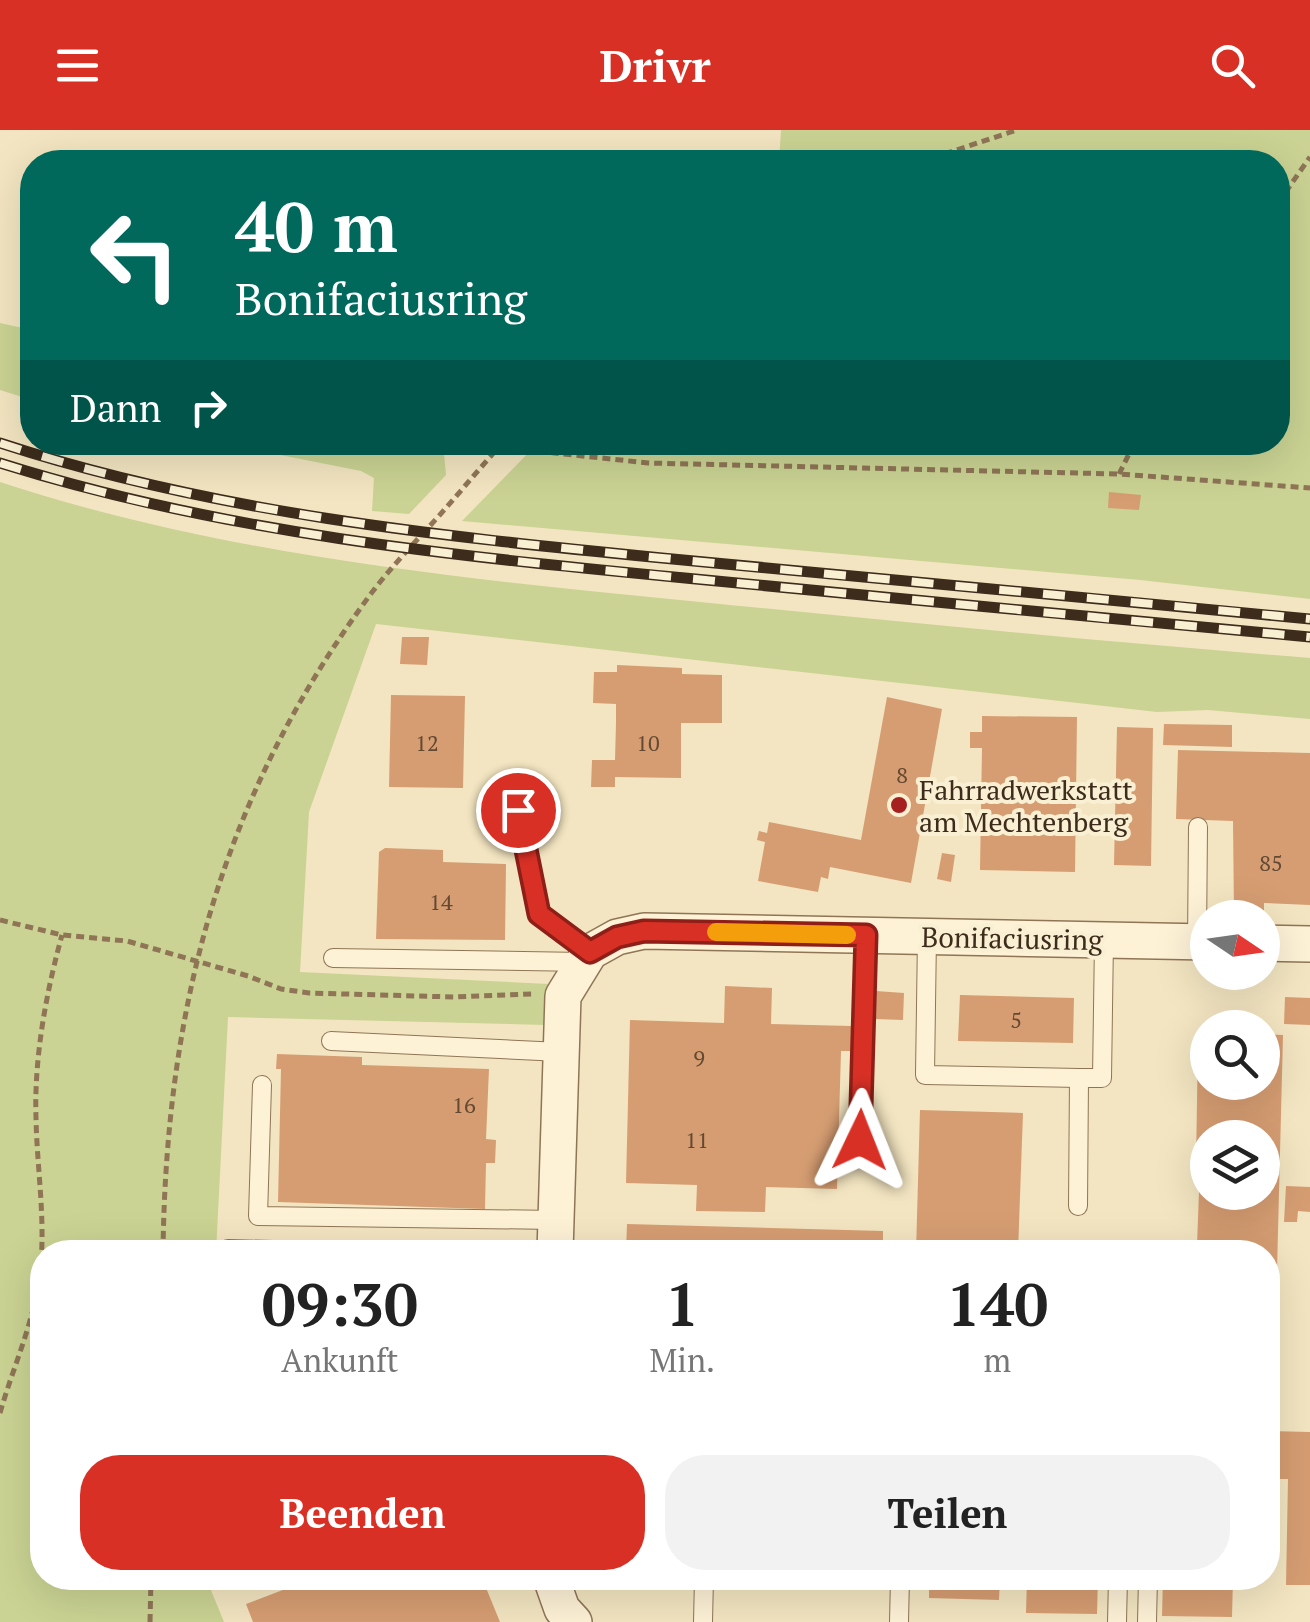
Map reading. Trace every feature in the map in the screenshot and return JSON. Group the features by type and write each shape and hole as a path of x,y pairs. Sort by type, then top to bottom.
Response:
{"street":[{"name":"Bonifaciusring","path":"587,957 617,937 644,931 1190,942"},
{"path":"1280,943 1310,944"},
{"path":"555,1236 563,996 587,957"},
{"path":"555,1590 562,1609 574,1622"}],"lane":[{"path":"518,810 539,914 587,957"},
{"path":"1198,827 1201,900"},
{"path":"860,1140 866,935"},
{"path":"927,936 925,1074 1079,1078 1102,1078 1104,940"},
{"path":"334,958 587,957"},
{"path":"331,1041 561,1052"},
{"path":"1078,1206 1079,1078"},
{"path":"262,1085 258,1216 555,1236"},
{"path":"703,1622 704,1590"},
{"path":"899,1622 900,1590"},
{"path":"1117,1622 1118,1590"},
{"path":"1147,1622 1148,1590"}],"path":[{"path":"956,150 1017,130"},
{"path":"1290,186 1310,157"},
{"path":"163,1240 169,1118 180,1038 195,960 245,808 323,663 374,589 492,455"},
{"path":"583,455 648,463 1119,474 1310,488"},
{"path":"1119,474 1128,455"},
{"path":"0,920 62,935 114,939 309,994 563,996"},
{"path":"42,1240 37,1072 62,935"},
{"path":"0,1413 30,1320"},
{"path":"150,1622 151,1590"}],"green space":[{"path":"781,130 1310,130 1310,599 1140,580 462,521 526,455 1290,455 1290,150 780,150"},
{"path":"0,323 20,327 20,396 0,390"},
{"path":"280,455 444,455 446,475 409,514 372,511 374,478 361,471"},
{"path":"0,482 171,529 435,573 852,617 1310,658 1310,719 1208,710 1157,712 376,624 309,812 300,972 549,984 546,1025 228,1017 217,1240 30,1240 30,1590 211,1590 224,1622 0,1622"}],"building":[{"path":"1109,492 1141,495 1139,510 1108,508"},
{"path":"402,637 429,637 427,665 400,664"},
{"path":"617,665 682,668 682,674 722,675 722,723 681,723 681,778 615,777 615,787 591,787 592,760 615,760 616,723 616,704 593,703 594,672 617,672"},
{"path":"391,695 465,696 463,788 389,787"},
{"path":"887,697 942,709 911,883 830,867 828,879 821,877 818,892 758,881 765,842 757,840 759,831 767,833 769,822 861,840"},
{"path":"982,716 1077,717 1075,872 980,870 982,748 970,748 970,732 982,732"},
{"path":"1164,724 1232,725 1232,747 1163,745"},
{"path":"1117,727 1153,728 1151,866 1114,865"},
{"path":"1178,750 1310,753 1310,905 1280,904 1280,900 1234,900 1233,821 1176,819"},
{"path":"385,848 443,850 443,862 506,864 505,940 376,939 379,852"},
{"path":"942,853 955,855 951,882 937,879"},
{"path":"725,986 772,988 771,1024 851,1026 851,1051 841,1051 837,1189 766,1187 765,1212 696,1211 697,1185 626,1183 630,1020 724,1023"},
{"path":"876,991 904,993 903,1020 875,1019"},
{"path":"960,995 1074,998 1073,1043 958,1041"},
{"path":"1285,997 1310,998 1310,1025 1284,1024"},
{"path":"1280,1035 1283,1035 1280,1153 1280,1120 1197,1120 1197,1100 1280,1100"},
{"path":"277,1054 362,1057 362,1065 489,1069 486,1139 496,1140 495,1163 486,1163 485,1209 278,1202 281,1069 276,1069"},
{"path":"920,1110 1023,1113 1018,1240 916,1240"},
{"path":"1286,1186 1310,1187 1310,1212 1298,1211 1297,1222 1284,1222"},
{"path":"1198,1210 1279,1210 1278,1240 1197,1240"},
{"path":"627,1224 883,1231 883,1240 626,1240"},
{"path":"1280,1431 1310,1432 1310,1585 1286,1585 1288,1479 1280,1479"},
{"path":"283,1590 487,1590 500,1622 253,1622 246,1604"},
{"path":"929,1590 999,1590 999,1600 929,1598"},
{"path":"1027,1590 1098,1590 1097,1614 1026,1613"},
{"path":"1163,1590 1233,1590 1232,1617 1162,1616"}],"railway":[{"path":"0,443 20,449"},
{"path":"40,455 245,504 495,541 1310,619"},
{"path":"0,463 168,507 425,550 1310,637"}],"slow traffic":[{"path":"716,932 847,935"}],"place":[{"name":"Fahrradwerkstatt am Mechtenberg","path":"899,805"}],"route":[{"path":"518,810 539,914 590,952 617,937 644,931 866,935 860,1140"}]}
